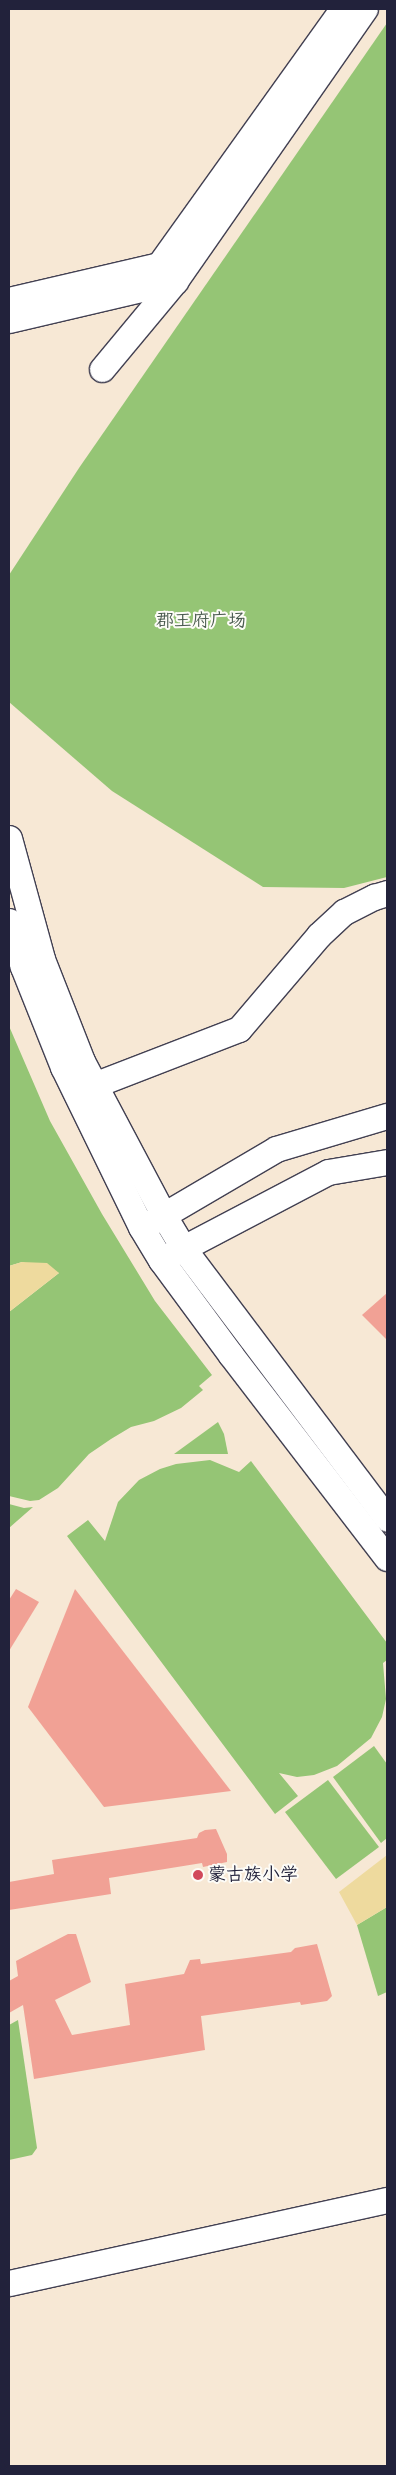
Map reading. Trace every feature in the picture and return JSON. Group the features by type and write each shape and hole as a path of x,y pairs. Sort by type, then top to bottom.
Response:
{"street":[{"path":"9,300 159,265 342,9"},
{"path":"102,369 175,280 365,9"},
{"path":"9,320 175,280"},
{"path":"9,838 42,958 82,1061 164,1216 183,1248 387,1519"},
{"path":"94,1085 239,1029 319,935 344,912 374,897 387,893"},
{"path":"9,921 23,967 63,1067 141,1227 161,1260 387,1558"},
{"path":"141,1227 164,1216 276,1149 387,1116"},
{"path":"161,1260 328,1172 387,1162"},
{"path":"9,2283 387,2200"}],"green space":[{"name":"郡王府广场","path":"387,23 387,877 344,888 263,887 112,791 9,702 9,575 79,468"},
{"path":"9,1026 50,1121 102,1214 155,1301 212,1375 199,1386 203,1390 181,1408 154,1421 131,1427 111,1439 89,1454 58,1488 39,1500 30,1501 9,1496 9,1312 59,1273 22,1262 9,1266"},
{"path":"218,1422 224,1434 228,1454 174,1454"},
{"path":"210,1460 239,1472 251,1461 387,1643 387,1660 383,1663 386,1699 382,1717 371,1738 337,1766 314,1775 297,1777 279,1773 298,1796 275,1814 67,1536 88,1520 105,1541 118,1502 139,1480 160,1469 176,1464"},
{"path":"9,1504 24,1508 33,1507 9,1528"},
{"path":"374,1746 387,1764 387,1838 381,1843 333,1777"},
{"path":"328,1780 379,1847 336,1879 285,1812"},
{"path":"387,1907 387,1992 378,1996 357,1925"},
{"path":"18,2020 37,2148 32,2155 9,2160 9,2025"}],"sand":[{"path":"22,1262 47,1263 59,1273 9,1312 9,1266"},
{"path":"387,1855 387,1907 357,1925 339,1892"}],"building":[{"path":"387,1293 387,1340 362,1315"},
{"path":"16,1589 39,1602 9,1651 9,1600"},
{"path":"75,1589 231,1791 104,1807 28,1707"},
{"path":"216,1829 227,1854 227,1862 203,1867 202,1863 109,1878 111,1894 9,1910 9,1882 54,1874 52,1860 197,1838 199,1833 205,1830"},
{"path":"68,1934 76,1934 91,1982 55,2000 72,2035 130,2025 125,1984 184,1974 190,1960 200,1959 201,1964 291,1952 295,1948 317,1944 332,1996 327,2001 301,2005 300,2002 201,2016 205,2050 34,2079 23,2005 9,2013 9,1981 18,1976 16,1961"}],"place":[{"name":"蒙古族小学","path":"198,1875"}]}
